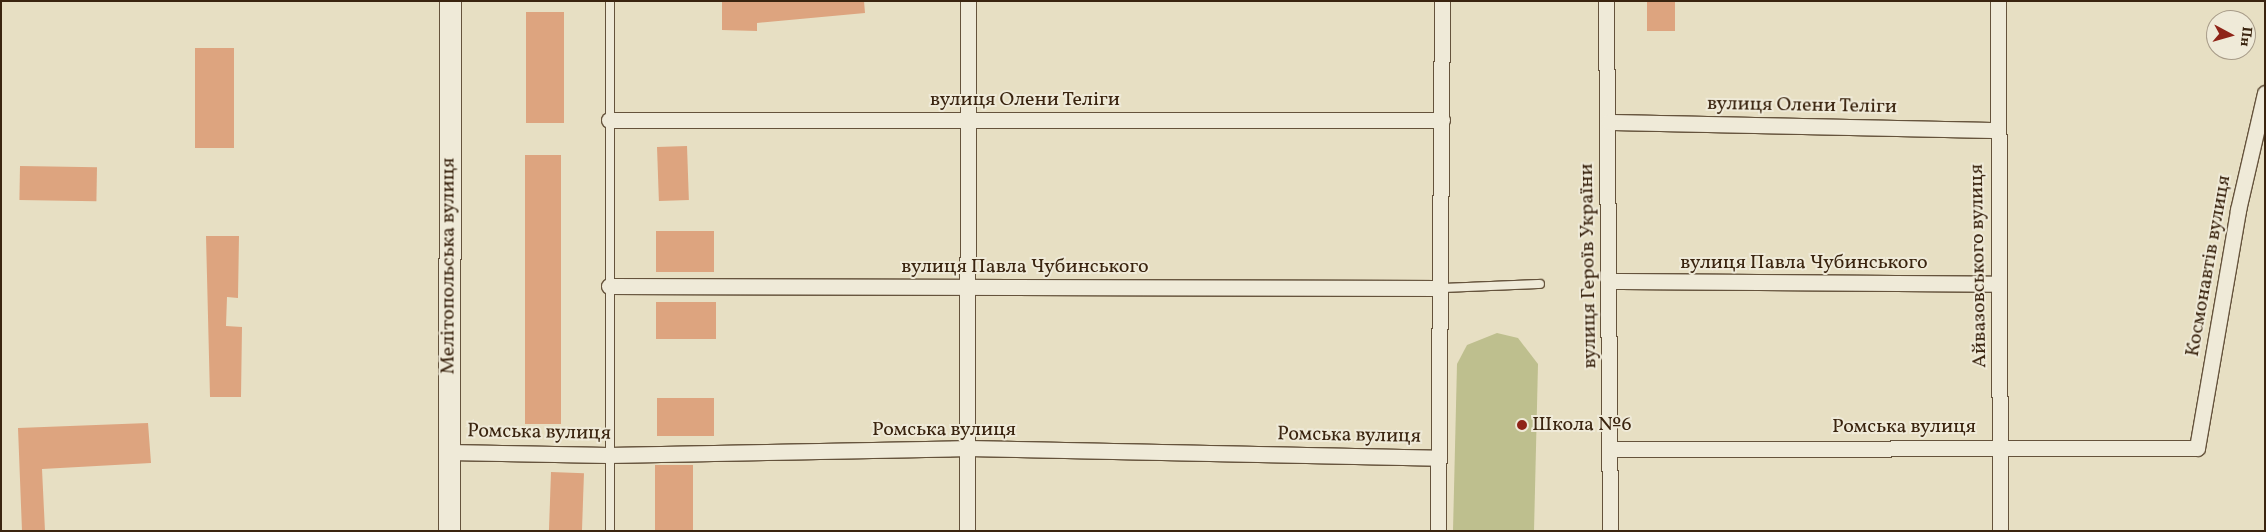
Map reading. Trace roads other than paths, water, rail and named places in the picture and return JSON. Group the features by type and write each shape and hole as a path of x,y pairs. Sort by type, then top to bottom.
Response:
{"main road":[{"name":"Мелітопольська вулиця","path":"449,531 450,1"}],"street":[{"path":"967,531 968,1"},
{"path":"1438,531 1442,288 1442,1"},
{"name":"вулиця Героїв України","path":"1606,1 1610,281 1610,531"},
{"name":"Айвазовського вулиця","path":"1998,1 1996,130 2002,447 2000,531"},
{"name":"Космонавтів вулиця","path":"2197,448 2238,210 2265,93"},
{"name":"вулиця Олени Теліги","path":"609,120 1442,120"},
{"name":"вулиця Олени Теліги","path":"1608,122 1996,130"},
{"name":"вулиця Павла Чубинського","path":"1610,281 1999,284"},
{"name":"вулиця Павла Чубинського","path":"609,286 1442,288"},
{"name":"Ромська вулиця","path":"448,452 608,455 968,448 1440,458"},
{"name":"Ромська вулиця","path":"1611,449 2197,448"}],"lane":[{"path":"610,1 608,455 610,531"},
{"path":"1442,288 1540,284"}],"place":[{"name":"Школа №6","path":"1522,425"}]}
